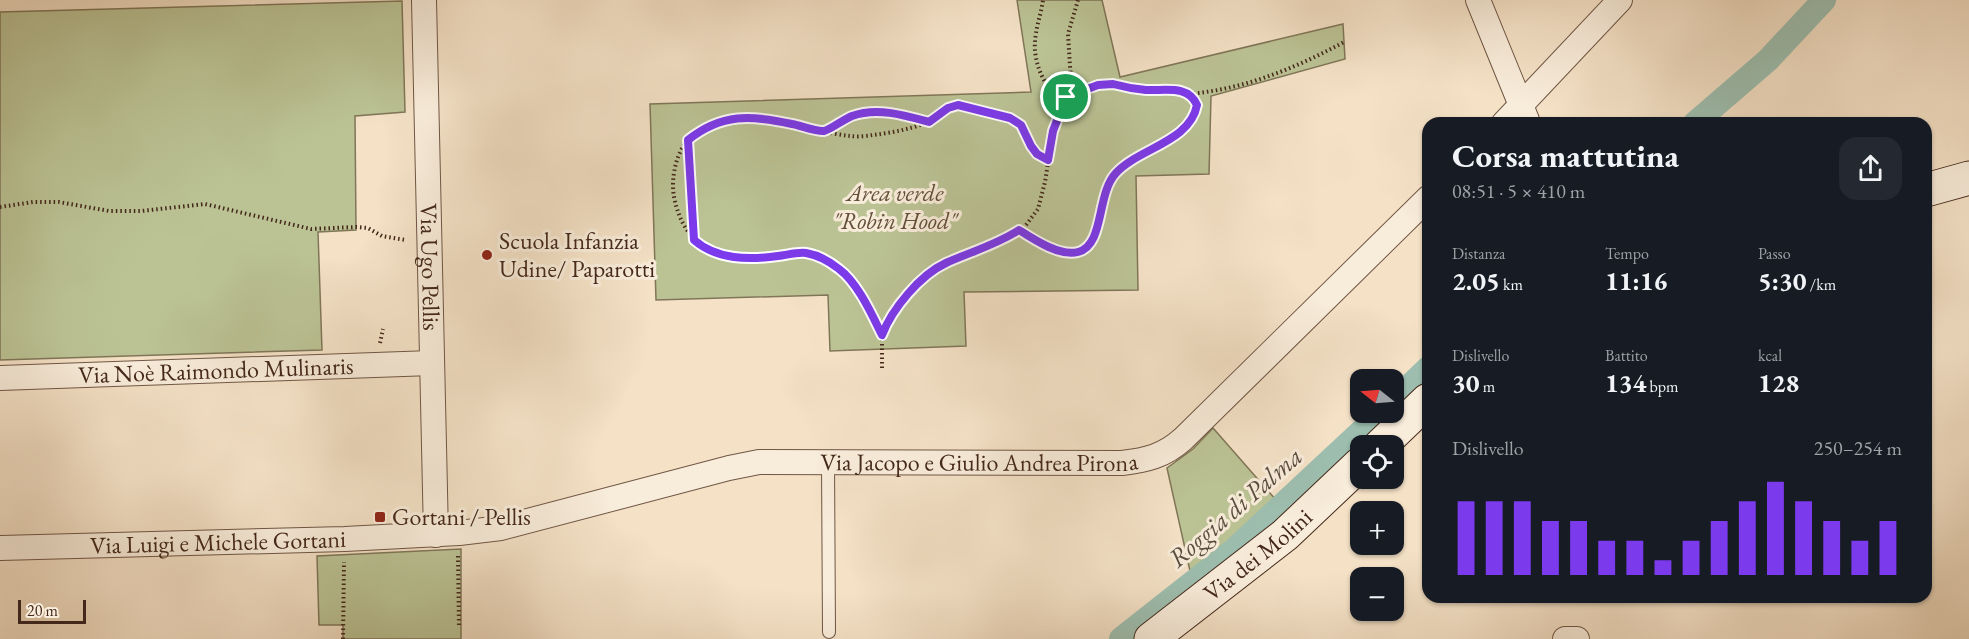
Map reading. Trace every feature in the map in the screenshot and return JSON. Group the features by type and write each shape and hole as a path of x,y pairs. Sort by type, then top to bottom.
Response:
{"street":[{"name":"Via Ugo Pellis","path":"424,0 436,535"},
{"path":"1478,0 1518,117"},
{"path":"1519,117 1620,0"},
{"path":"1932,187 1969,178"},
{"name":"Via Jacopo e Giulio Andrea Pirona","path":"436,535 501,528 759,462 1122,463 1158,457 1183,439 1422,204"},
{"name":"Via Noè Raimondo Mulinaris","path":"0,378 432,363"},
{"path":"1391,435 1422,406"},
{"name":"Via dei Molini","path":"1151,639 1285,535 1350,473"},
{"name":"Via Luigi e Michele Gortani","path":"0,548 436,535"},
{"path":"1565,639 1577,639"}],"lane":[{"path":"828,462 829,632"}],"path":[{"path":"1019,230 1038,243 1052,248 1077,253 1084,249 1096,235 1103,197 1114,174 1136,157 1173,137 1191,121 1197,105 1194,98 1181,91 1149,90 1113,84 1098,85 1066,97 1056,95 1042,74 1035,55 1042,0"},
{"path":"882,368 882,335 887,321 909,292 943,264 1007,238 1026,225 1038,209 1053,131 1071,82 1068,34 1078,0"},
{"path":"1189,94 1263,79 1283,72 1344,42"},
{"path":"882,335 852,283 841,270 822,257 804,253 753,259 731,257 703,248 694,240 683,221 674,196 677,155 688,140 704,127 730,119 761,118 852,137 875,135 929,122 948,108 958,105 1010,118 1021,125 1037,154 1048,160"},
{"path":"824,131 853,116 868,112 901,115 929,122"},
{"path":"688,140 694,240"},
{"path":"0,207 33,202 58,202 109,211 141,211 205,204 311,229 368,228 382,236 408,240"},
{"path":"380,347 383,329"},
{"path":"343,639 345,539"},
{"path":"458,549 459,627"}],"green space":[{"name":"Area verde \"Robin Hood\"","path":"1017,0 1102,0 1120,77 1343,24 1345,59 1211,96 1209,174 1136,176 1138,290 964,292 966,346 830,351 828,295 656,300 650,104 1031,92"},
{"path":"402,1 405,112 355,116 356,230 318,232 322,350 0,360 0,12"},
{"path":"1213,428 1277,501 1241,534 1190,571 1167,468 1193,449"},
{"path":"461,549 461,639 343,639 343,625 319,625 317,556"}],"waterway":[{"name":"Roggia di Palma","path":"1702,117 1768,60 1824,0"},
{"name":"Roggia di Palma","path":"1404,391 1422,374"},
{"name":"Roggia di Palma","path":"1121,639 1234,550 1370,423"}],"place":[{"name":"Scuola Infanzia Udine/ Paparotti","path":"487,255"},
{"name":"Gortani / Pellis","path":"380,517"}],"route":[{"path":"1113,84 1149,90 1181,91 1194,98 1197,105 1191,121 1184,129 1136,157 1114,174 1103,197 1096,235 1084,249 1077,253 1052,248 1038,243 1019,230 1007,238 943,264 922,280 897,307 887,321 882,335 870,311 841,270 822,257 804,253 753,259 731,257 703,248 694,240 688,140 704,127 730,119 761,118 824,131 853,116 868,112 884,112 929,122 948,108 958,105 969,106 1010,118 1021,125 1037,154 1048,160 1053,131 1057,118 1065,105 1066,97 1074,96 1098,85 1113,84"}]}
